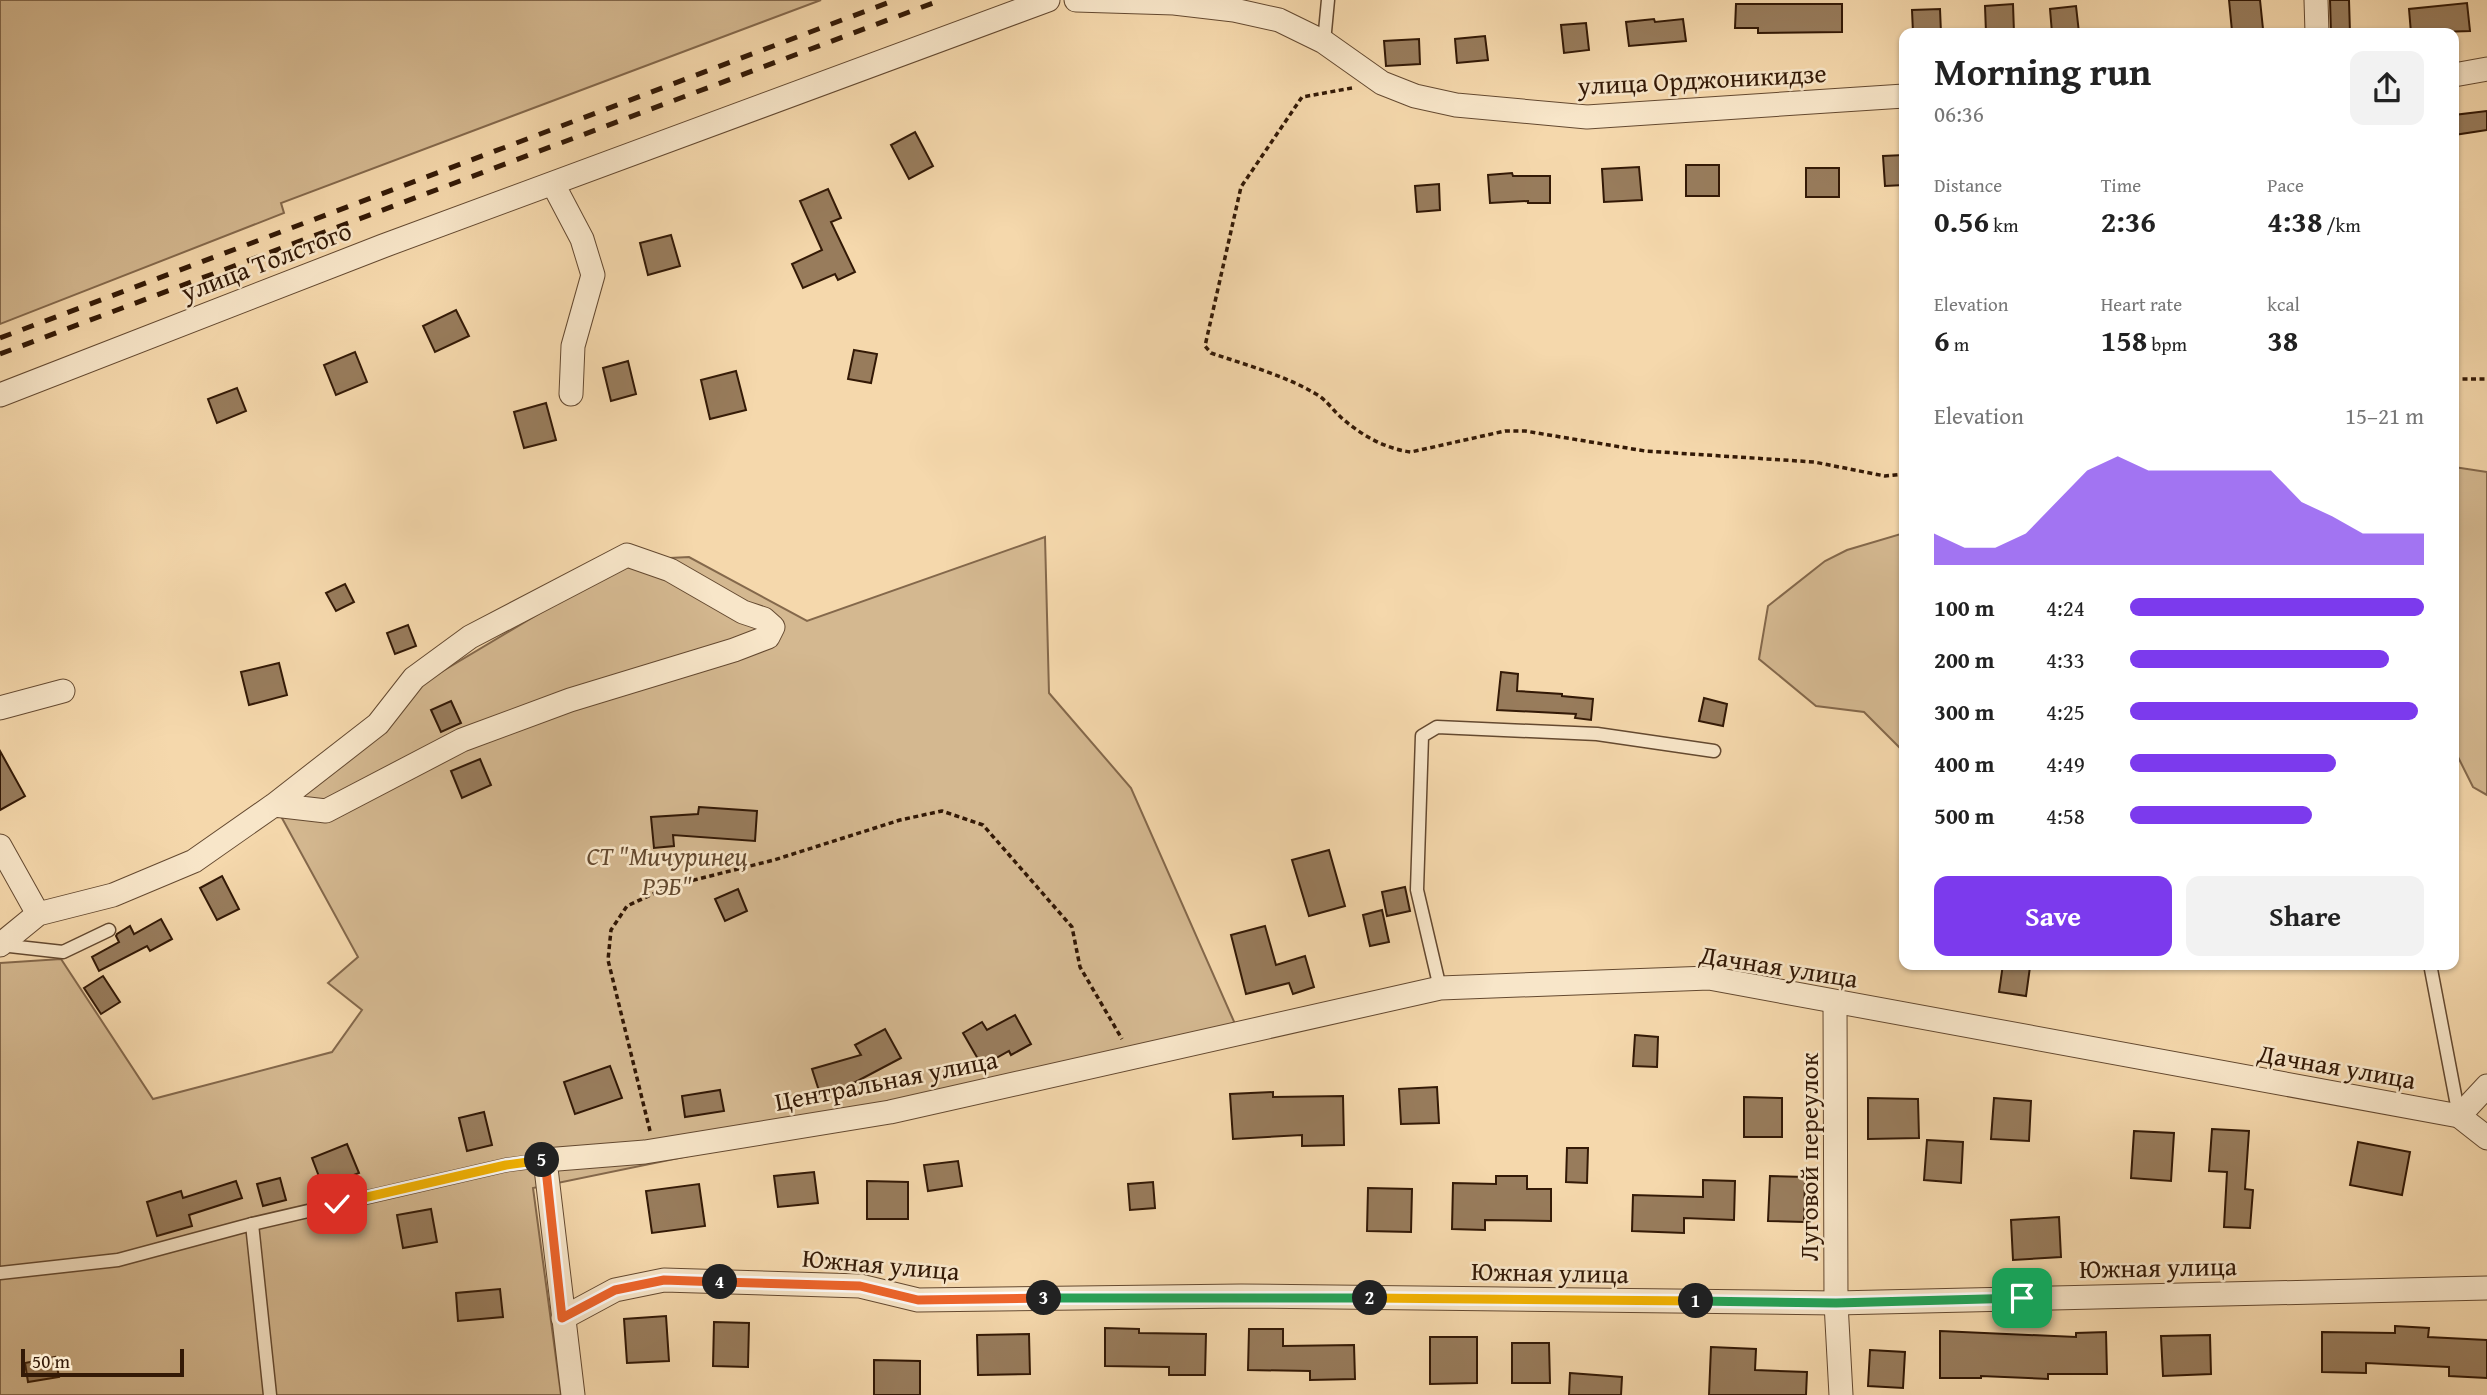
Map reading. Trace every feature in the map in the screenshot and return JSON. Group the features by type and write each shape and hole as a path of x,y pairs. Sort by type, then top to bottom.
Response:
{"street":[{"name":"улица Толстого","path":"0,395 383,246 1048,0"},
{"name":"улица Орджоникидзе","path":"1076,0 1176,1 1279,20 1324,41 1382,83 1415,96 1456,105 1587,117 1899,96"},
{"path":"2316,0 2317,28"},
{"path":"2459,74 2487,69"},
{"path":"554,184 582,239 593,275 573,346 571,394"},
{"path":"0,945 37,914 113,895 194,861 274,805 378,724 414,678 470,637 627,555 670,570 743,612 764,618 773,627 768,637 734,650 570,700 462,740 326,811 274,805"},
{"path":"0,708 63,691"},
{"path":"0,846 37,914"},
{"name":"Дачная улица","path":"1244,1032 1440,988 1709,978 2459,1116"},
{"name":"Луговой переулок","path":"1835,1002 1836,1303 1841,1395"},
{"name":"Центральная улица","path":"545,1160 655,1150 890,1112 1244,1032"},
{"path":"2487,1086 2459,1116 2487,1138"},
{"path":"545,1160 573,1395"},
{"name":"Южная улица","path":"562,1318 615,1290 664,1280 860,1286 918,1300 1241,1296 1836,1303 2487,1288"}],"lane":[{"path":"1324,41 1328,0"},
{"path":"1440,988 1417,890 1422,736 1437,727 1597,734 1714,751"},
{"path":"0,945 63,951 109,930"},
{"path":"2431,970 2459,1116"},
{"path":"0,1273 118,1260 252,1224 506,1165 545,1160"},
{"path":"252,1224 270,1395"}],"path":[{"path":"1382,83 1302,97 1241,187 1205,346 1211,353 1280,377 1319,395 1343,420 1367,437 1397,450 1411,452 1505,431 1525,431 1646,451 1814,462 1885,476 1899,475"},
{"path":"2459,379 2487,379"},
{"path":"655,1150 608,960 611,930 626,906 670,886 774,860 900,820 942,811 983,825 1072,927 1080,967 1133,1057"}],"green space":[{"path":"0,0 821,0 281,203 284,213 0,324"},
{"path":"2459,468 2487,472 2487,795 2473,787 2459,759"},
{"path":"1899,534 1899,747 1864,712 1816,706 1759,659 1768,606 1825,561 1847,550"},
{"name":"СТ \"Мичуринец РЭБ\"","path":"1045,537 1049,693 1131,788 1243,1042 533,1188 561,1395 0,1395 0,963 61,959 153,1099 332,1052 362,1010 328,983 358,957 277,809 426,681 629,560 689,557 807,621"}],"building":[{"path":"2229,0 2260,0 2263,28 2232,28"},
{"path":"2330,0 2349,0 2350,28 2331,28"},
{"path":"2467,3 2470,31 2459,31 2459,28 2411,28 2409,9"},
{"path":"1736,4 1842,4 1842,32 1758,33 1758,28 1735,28"},
{"path":"2013,4 2014,28 1986,28 1985,6"},
{"path":"2076,6 2078,28 2052,28 2050,9"},
{"path":"1940,9 1941,28 1913,28 1912,10"},
{"path":"1654,19 1655,22 1683,19 1686,41 1629,46 1626,22"},
{"path":"1586,23 1589,50 1564,53 1561,25"},
{"path":"1485,36 1488,60 1457,63 1455,39"},
{"path":"1419,39 1420,64 1386,66 1384,41"},
{"path":"2487,111 2487,130 2459,134 2459,114"},
{"path":"915,132 933,166 909,179 891,145"},
{"path":"1899,155 1899,185 1885,186 1883,156"},
{"path":"1686,165 1719,165 1719,196 1686,196"},
{"path":"1639,167 1642,200 1604,202 1602,169"},
{"path":"1806,168 1839,168 1839,197 1806,197"},
{"path":"1512,173 1513,176 1550,176 1550,203 1490,203 1488,175"},
{"path":"1439,184 1440,210 1417,212 1415,186"},
{"path":"828,189 841,218 831,222 855,272 838,280 835,274 803,288 792,264 822,250 800,201"},
{"path":"671,235 680,266 648,275 640,243"},
{"path":"456,310 469,336 435,352 423,326"},
{"path":"854,350 877,354 871,383 848,379"},
{"path":"355,352 367,382 336,395 324,365"},
{"path":"628,361 636,394 611,401 603,368"},
{"path":"736,371 746,410 710,419 701,380"},
{"path":"237,388 246,411 217,423 208,399"},
{"path":"546,403 556,440 524,448 514,412"},
{"path":"345,584 354,602 336,611 326,593"},
{"path":"408,625 416,646 395,654 387,633"},
{"path":"279,663 287,695 249,705 241,672"},
{"path":"1501,672 1518,674 1517,691 1593,699 1591,720 1575,718 1576,714 1497,710"},
{"path":"1704,698 1727,704 1723,726 1699,721"},
{"path":"451,701 461,723 441,732 431,710"},
{"path":"0,751 25,796 0,810"},
{"path":"480,759 491,785 462,798 451,771"},
{"path":"699,807 757,811 755,841 673,835 674,846 654,848 651,817 698,814"},
{"path":"1329,850 1345,906 1309,916 1292,860"},
{"path":"222,876 239,909 217,920 200,888"},
{"path":"1405,887 1410,911 1387,916 1382,892"},
{"path":"738,889 747,911 725,921 715,899"},
{"path":"1382,910 1389,942 1370,946 1363,915"},
{"path":"161,919 172,939 150,951 147,946 99,971 92,957 119,942 117,934 130,926 134,934"},
{"path":"1265,926 1276,965 1305,956 1314,987 1293,994 1289,983 1246,994 1231,935"},
{"path":"2002,970 2030,970 2026,996 1999,992"},
{"path":"103,976 120,1002 101,1014 84,988"},
{"path":"1015,1015 1031,1044 1011,1055 1009,1051 982,1066 963,1033 982,1022 987,1030"},
{"path":"885,1029 901,1058 848,1086 820,1094 812,1069 861,1055 855,1045"},
{"path":"1635,1035 1658,1037 1657,1067 1633,1066"},
{"path":"610,1066 622,1098 575,1114 564,1082"},
{"path":"1437,1087 1439,1123 1401,1124 1399,1089"},
{"path":"720,1090 724,1111 685,1117 682,1096"},
{"path":"1273,1092 1273,1097 1343,1096 1344,1145 1302,1146 1302,1135 1233,1139 1230,1094"},
{"path":"1744,1097 1782,1098 1782,1137 1744,1137"},
{"path":"1868,1098 1918,1099 1919,1138 1868,1139"},
{"path":"1994,1098 2031,1101 2029,1141 1991,1139"},
{"path":"484,1112 492,1145 467,1151 459,1118"},
{"path":"2212,1129 2249,1131 2245,1189 2253,1190 2250,1228 2224,1227 2227,1172 2209,1171"},
{"path":"2134,1131 2174,1133 2171,1181 2131,1178"},
{"path":"1927,1140 1963,1142 1961,1183 1924,1180"},
{"path":"2358,1142 2410,1152 2402,1195 2350,1185"},
{"path":"347,1144 359,1173 323,1187 312,1158"},
{"path":"1567,1148 1588,1148 1587,1183 1566,1182"},
{"path":"958,1161 962,1186 928,1191 924,1165"},
{"path":"814,1172 818,1203 778,1207 774,1176"},
{"path":"1496,1176 1527,1176 1527,1189 1551,1189 1551,1221 1485,1220 1485,1230 1452,1229 1453,1183 1496,1184"},
{"path":"1770,1176 1805,1177 1804,1222 1768,1221"},
{"path":"280,1178 286,1200 263,1206 257,1184"},
{"path":"1703,1180 1735,1181 1734,1220 1684,1218 1684,1233 1632,1231 1633,1195 1703,1197"},
{"path":"236,1181 242,1198 189,1215 192,1226 157,1236 147,1202 181,1191 183,1198"},
{"path":"867,1181 908,1182 908,1219 867,1219"},
{"path":"1153,1182 1155,1208 1130,1210 1128,1184"},
{"path":"699,1184 705,1226 652,1233 646,1191"},
{"path":"1368,1188 1412,1189 1411,1232 1367,1231"},
{"path":"431,1209 437,1242 403,1248 397,1215"},
{"path":"2059,1217 2061,1257 2013,1260 2011,1220"},
{"path":"500,1289 503,1317 458,1321 456,1293"},
{"path":"666,1316 669,1361 627,1363 624,1319"},
{"path":"714,1322 749,1323 748,1367 713,1366"},
{"path":"2395,1326 2429,1328 2428,1337 2487,1340 2487,1378 2449,1376 2449,1367 2366,1363 2366,1373 2322,1372 2322,1332 2395,1333"},
{"path":"1105,1328 1139,1329 1139,1333 1206,1334 1205,1375 1169,1375 1169,1367 1105,1366"},
{"path":"1249,1329 1283,1329 1283,1346 1354,1345 1355,1379 1310,1380 1310,1371 1248,1370"},
{"path":"1940,1331 2076,1337 2076,1333 2106,1332 2107,1374 2048,1374 2048,1379 1981,1376 1940,1378"},
{"path":"1029,1334 1030,1374 978,1375 977,1335"},
{"path":"2210,1335 2211,1374 2163,1376 2161,1336"},
{"path":"1430,1337 1477,1337 1477,1383 1430,1384"},
{"path":"1512,1343 1549,1343 1550,1383 1512,1383"},
{"path":"1711,1347 1756,1349 1755,1370 1807,1372 1806,1395 1709,1395"},
{"path":"1870,1350 1905,1352 1903,1388 1868,1386"},
{"path":"55,1357 59,1377 28,1382 25,1363"},
{"path":"874,1360 920,1361 920,1395 874,1395"},
{"path":"1570,1373 1622,1377 1621,1395 1569,1395"}],"railway":[{"path":"0,338 895,0"},
{"path":"0,354 941,0"}],"route":[{"path":"337,1204 506,1165 545,1160 562,1318 615,1290 664,1280 860,1286 918,1300 1241,1296 1836,1303 2022,1298"}]}
